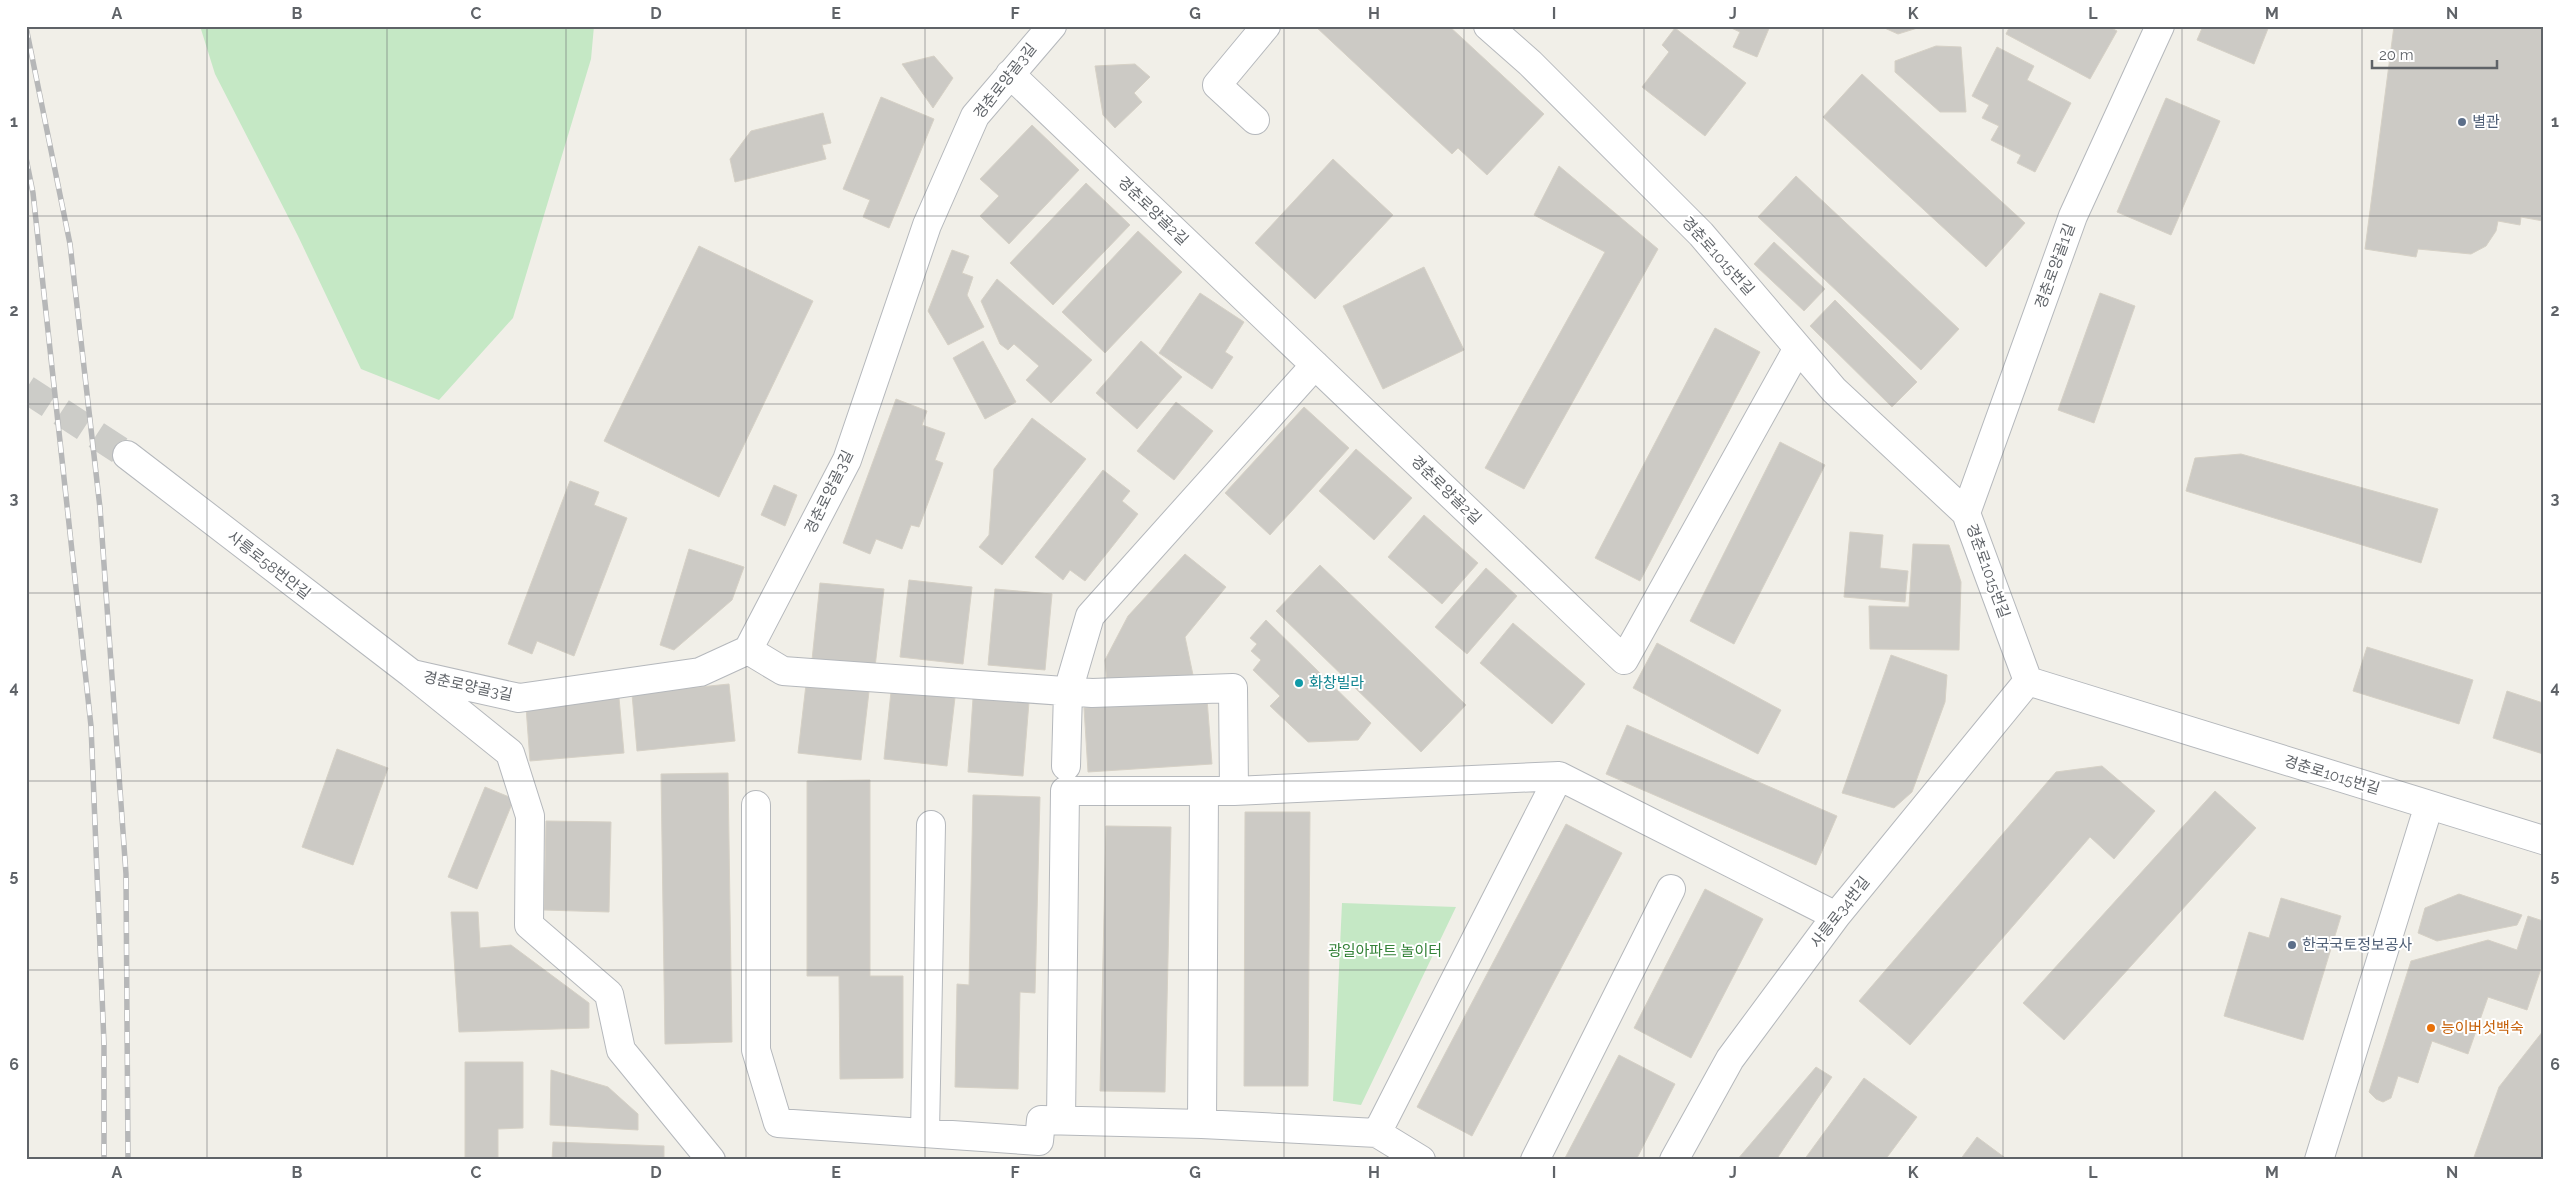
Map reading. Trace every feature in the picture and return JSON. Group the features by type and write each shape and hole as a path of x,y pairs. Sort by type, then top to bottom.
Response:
{"street":[{"name":"경춘로양골3길","path":"412,674 519,698 700,672 748,650 847,460 926,226 975,116 1052,26"},
{"path":"1255,120 1217,85 1266,26"},
{"name":"경춘로1015번길","path":"1488,26 1530,63 1701,234 1834,390 1966,513 2028,681 2543,840"},
{"name":"경춘로양골1길","path":"1966,513 2073,216 2160,26"},
{"name":"경춘로양골2길","path":"1010,74 1624,660 1798,348"},
{"path":"1066,766 1068,690 1090,616 1315,365"},
{"name":"사릉로58번안길","path":"127,455 412,674 510,753 530,816 529,925 608,994 621,1050 710,1160"},
{"path":"748,650 782,671 1092,693 1233,688 1234,791"},
{"name":"사릉로34번길","path":"1674,1160 1730,1059 1836,916 2028,681"},
{"path":"1377,1133 1559,776"},
{"path":"1061,1120 1065,791 1234,791 1559,776 1836,916"},
{"path":"1202,1124 1204,791"},
{"path":"756,805 756,1050 778,1123 925,1133 1039,1150 1041,1120 1202,1124 1377,1133 1421,1160"},
{"path":"2319,1160 2429,805"},
{"path":"925,1133 931,825"},
{"path":"1535,1160 1671,889"}],"green space":[{"path":"200,26 594,26 591,59 513,318 439,400 361,369 298,236 215,74"},
{"name":"광일아파트 놀이터","path":"1342,903 1456,907 1361,1105 1333,1101"}],"building":[{"path":"1315,26 1449,26 1544,114 1487,175 1458,148 1452,154"},
{"path":"1727,26 1770,26 1757,57 1733,47 1740,32"},
{"path":"1880,26 1924,26 1898,34"},
{"path":"2010,26 2108,26 2117,31 2090,79 2006,34"},
{"path":"2203,26 2269,26 2254,64 2197,40"},
{"name":"별관","path":"2394,26 2543,26 2543,221 2521,217 2520,225 2498,221 2496,231 2486,246 2471,254 2418,249 2416,257 2365,249"},
{"path":"1675,28 1746,83 1705,136 1642,87 1669,52 1662,45"},
{"path":"1936,46 1961,47 1966,112 1940,112 1895,72 1895,61"},
{"path":"1997,47 2034,66 2027,80 2071,103 2035,172 2017,163 2021,155 1991,140 1999,126 1982,118 1989,105 1972,96"},
{"path":"934,56 953,78 933,108 902,64"},
{"path":"1135,64 1150,77 1134,93 1142,102 1115,128 1103,115 1095,66"},
{"path":"1862,74 2025,223 1986,267 1823,117"},
{"path":"881,97 934,119 889,228 863,217 870,200 843,189"},
{"path":"2166,98 2220,121 2171,235 2117,212"},
{"path":"823,113 831,143 822,145 826,159 735,182 730,159 751,131"},
{"path":"1032,125 1079,170 1009,244 980,216 999,196 980,179"},
{"path":"1333,159 1393,215 1315,299 1255,243"},
{"path":"1559,166 1658,249 1524,489 1485,468 1605,252 1534,215"},
{"path":"1796,176 1959,329 1921,370 1758,217"},
{"path":"1086,183 1130,225 1053,305 1010,263"},
{"path":"1138,231 1182,272 1105,353 1062,312"},
{"path":"1774,242 1825,289 1804,311 1754,264"},
{"path":"699,246 813,301 719,497 604,441"},
{"path":"952,250 969,256 962,273 973,277 967,295 984,327 948,345 928,311"},
{"path":"1424,267 1464,350 1383,389 1343,306"},
{"path":"997,279 1092,360 1051,403 1026,380 1039,366 1014,344 1008,350 1000,344 981,301"},
{"path":"1200,293 1244,322 1225,352 1233,357 1212,389 1159,353"},
{"path":"2100,293 2135,306 2094,423 2058,410"},
{"path":"1835,300 1917,382 1892,407 1810,326"},
{"path":"1715,328 1760,352 1640,581 1595,558"},
{"path":"983,341 1016,402 985,419 953,358"},
{"path":"1141,341 1182,377 1137,429 1096,393"},
{"path":"896,399 927,411 922,425 945,433 935,460 943,463 919,527 911,525 902,549 876,539 870,554 843,543"},
{"path":"1176,402 1213,431 1174,480 1137,451"},
{"path":"1304,407 1349,448 1270,535 1225,493"},
{"path":"1032,418 1086,459 1002,565 979,547 989,535 994,469"},
{"path":"1780,442 1825,465 1734,644 1690,621"},
{"path":"1356,449 1412,498 1374,540 1319,491"},
{"path":"2241,454 2438,509 2421,563 2186,491 2195,458"},
{"path":"1103,470 1130,491 1122,501 1138,514 1085,581 1070,570 1063,580 1035,557"},
{"path":"570,481 599,492 594,505 627,518 574,656 537,641 532,654 508,644"},
{"path":"774,485 797,495 785,526 761,515"},
{"path":"1424,515 1478,563 1442,604 1388,557"},
{"path":"1850,532 1883,535 1880,568 1908,571 1905,602 1844,597"},
{"path":"1913,544 1949,545 1961,582 1959,650 1870,649 1869,606 1909,607"},
{"path":"689,549 744,567 732,600 674,650 660,645"},
{"path":"1185,554 1226,587 1185,637 1193,675 1107,683 1105,660 1128,616"},
{"path":"1320,565 1466,705 1421,752 1276,611"},
{"path":"1486,568 1517,596 1467,654 1435,627"},
{"path":"909,580 972,587 963,664 900,657"},
{"path":"820,583 884,589 875,667 812,660"},
{"path":"995,589 1052,594 1045,670 988,665"},
{"name":"화창빌라","path":"1266,620 1371,723 1358,740 1308,742 1270,706 1280,696 1253,670 1261,660 1251,651 1257,644 1250,638"},
{"path":"1513,623 1585,684 1552,724 1480,663"},
{"path":"1657,643 1781,710 1758,754 1633,688"},
{"path":"2367,647 2473,680 2459,724 2353,691"},
{"path":"1891,655 1947,675 1945,702 1912,792 1894,808 1842,793"},
{"path":"807,676 870,683 861,760 798,753"},
{"path":"892,682 956,689 947,766 884,759"},
{"path":"729,684 735,741 637,751 632,694"},
{"path":"2507,691 2543,703 2543,754 2493,738"},
{"path":"619,698 624,753 530,761 526,707"},
{"path":"973,698 1029,702 1023,776 968,772"},
{"path":"1207,699 1212,764 1088,772 1084,708"},
{"path":"1627,725 1837,816 1816,865 1606,774"},
{"path":"337,749 388,768 353,865 302,847"},
{"path":"2102,766 2155,811 2114,859 2090,837 1910,1045 1859,1001 2056,772"},
{"path":"728,773 732,1042 665,1044 661,774"},
{"path":"870,780 870,976 903,976 903,1078 840,1079 839,976 807,976 807,781"},
{"path":"485,787 514,799 477,889 448,877"},
{"path":"2215,791 2256,828 2064,1040 2023,1003"},
{"path":"973,795 1040,797 1035,993 1020,992 1018,1089 955,1087 957,984 969,985"},
{"path":"1245,812 1310,812 1308,1086 1244,1086"},
{"path":"546,821 611,822 609,912 544,910"},
{"path":"1566,824 1622,853 1472,1136 1417,1107"},
{"path":"1106,826 1171,827 1165,1092 1100,1091"},
{"path":"1705,889 1763,919 1691,1058 1634,1028"},
{"path":"2459,894 2522,915 2517,925 2437,941 2418,933 2425,908"},
{"path":"2281,898 2341,916 2303,1040 2224,1016 2249,932 2269,938"},
{"path":"451,912 478,912 480,948 511,945 589,1003 589,1028 459,1032"},
{"path":"2528,916 2543,921 2543,963 2527,1010 2488,997 2468,1054 2432,1041 2418,1083 2398,1076 2391,1098 2383,1102 2376,1099 2369,1092 2411,961 2488,940 2517,950"},
{"path":"2543,1031 2543,1160 2473,1160 2499,1087"},
{"path":"1619,1055 1675,1084 1636,1160 1564,1160"},
{"path":"465,1062 523,1062 523,1128 498,1129 498,1160 465,1160"},
{"path":"1816,1067 1832,1077 1776,1160 1737,1160"},
{"path":"551,1070 608,1087 638,1114 638,1130 550,1125"},
{"path":"1864,1078 1917,1117 1885,1160 1804,1160"},
{"path":"1977,1137 2008,1160 1960,1160"},
{"path":"553,1142 664,1146 664,1160 552,1160"}],"tunnel":[{"path":"26,389 127,455"}],"railway":[{"path":"26,27 70,244 100,508 126,874 128,1160"},
{"path":"26,158 33,193 91,726 104,1044 104,1160"}],"place":[{"name":"별관","path":"2462,122"},
{"name":"화창빌라","path":"1299,683"},
{"name":"한국국토정보공사","path":"2292,945"},
{"name":"능이버섯백숙","path":"2431,1028"}]}
